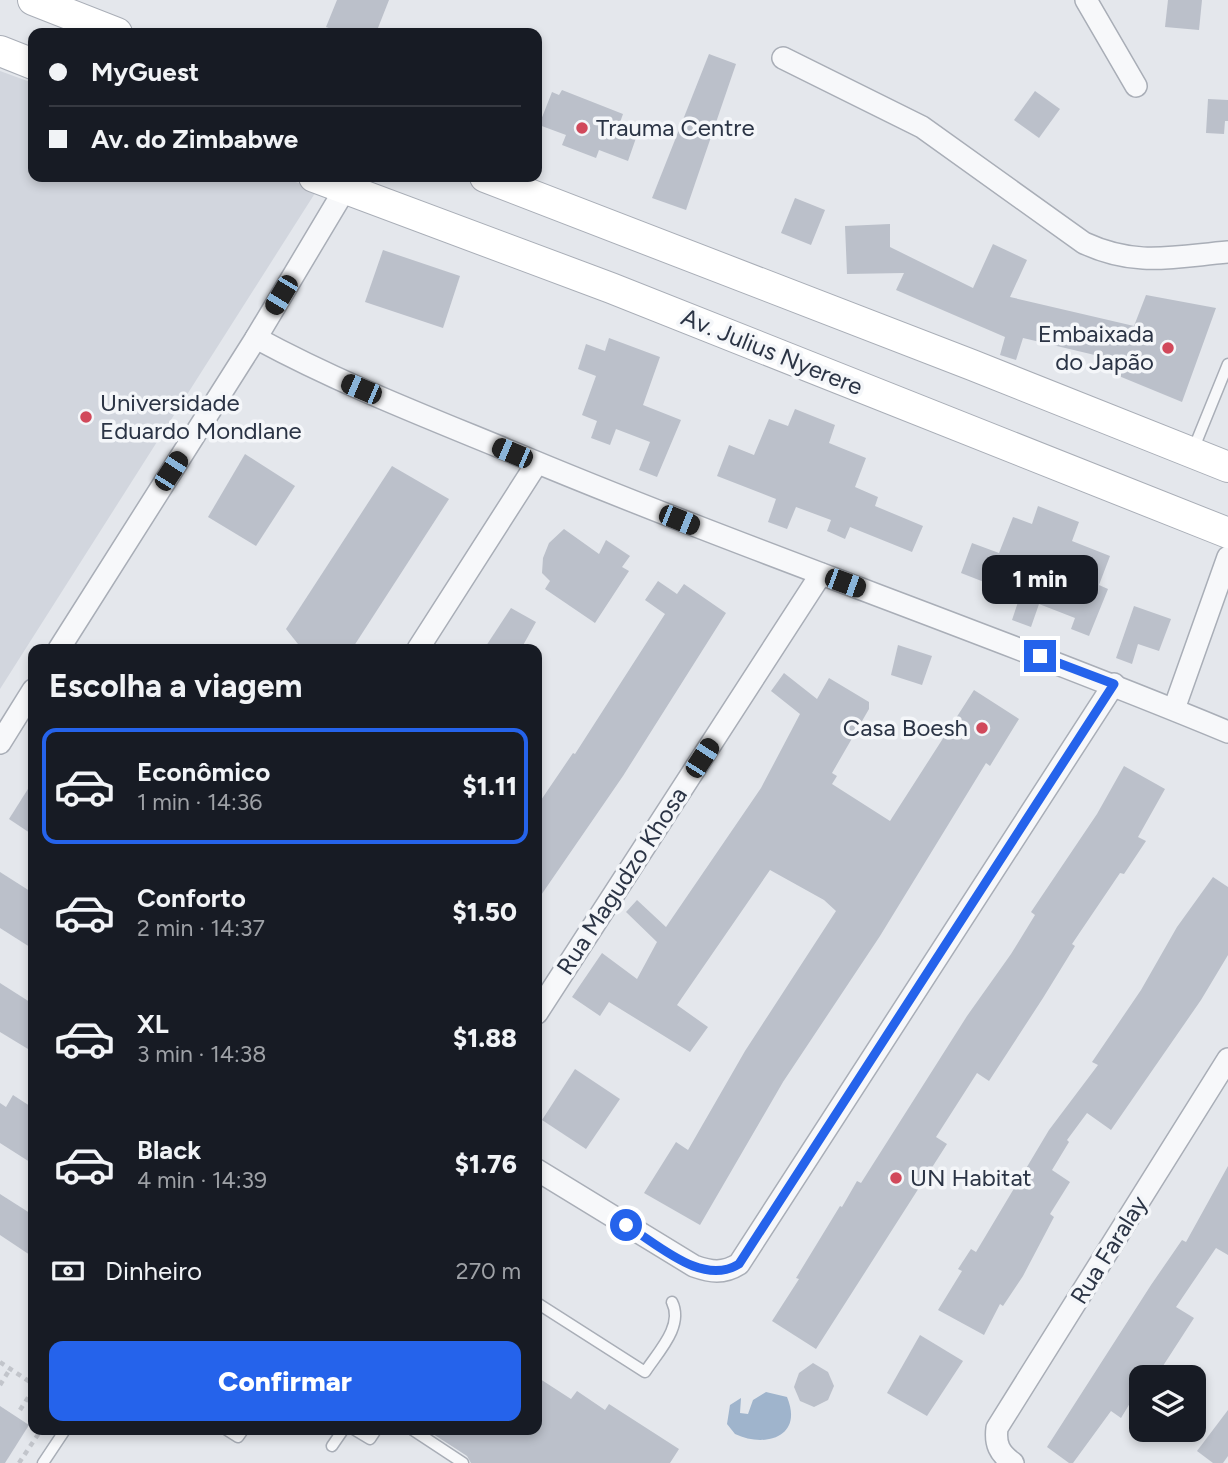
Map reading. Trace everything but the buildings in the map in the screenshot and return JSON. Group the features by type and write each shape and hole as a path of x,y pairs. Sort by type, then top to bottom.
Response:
{"main road":[{"path":"33,0 104,28"},
{"path":"0,51 28,62"},
{"path":"498,182 1228,467"},
{"name":"Av. Julius Nyerere","path":"349,183 1228,533"}],"street":[{"path":"1086,0 1136,86"},
{"path":"783,58 922,127 1084,243 1111,256 1138,260 1228,252"},
{"path":"62,644 256,338 349,183"},
{"path":"256,338 311,368 537,463 737,544 1114,684 1228,732"},
{"path":"421,644 537,463"},
{"path":"1174,709 1228,557"},
{"name":"Rua Magudzo Khosa","path":"542,1005 821,574"},
{"path":"542,1173 694,1266 710,1272 729,1270 739,1264 1114,684"},
{"path":"0,743 28,698"},
{"name":"Rua Faralay","path":"1013,1463 1000,1452 995,1442 997,1428 1228,1059"}],"lane":[{"path":"1192,453 1224,391 1228,364"},
{"path":"542,1306 645,1372 672,1330 676,1310 672,1302"},
{"path":"43,1463 62,1435"},
{"path":"332,1446 339,1435"},
{"path":"421,1435 463,1463"}],"path":[{"path":"0,1363 28,1381"},
{"path":"0,1385 10,1369"},
{"path":"20,1410 28,1398"},
{"path":"19,1463 38,1435"}],"shaded area":[{"name":"Universidade Eduardo Mondlane","path":"0,71 28,81 28,182 295,182 317,190 0,689"}],"water":[{"path":"766,1392 787,1397 791,1411 786,1430 778,1436 758,1440 735,1434 727,1424 730,1405 741,1398 740,1413 748,1414 753,1400"}],"place":[{"name":"Trauma Centre","path":"582,128"},
{"name":"Embaixada do Japão","path":"1168,348"},
{"name":"Universidade Eduardo Mondlane","path":"86,417"},
{"name":"Casa Boesh","path":"982,728"},
{"name":"UN Habitat","path":"896,1178"}],"route":[{"path":"626,1225 694,1266 710,1272 729,1270 739,1264 1114,684 1040,656"}]}
